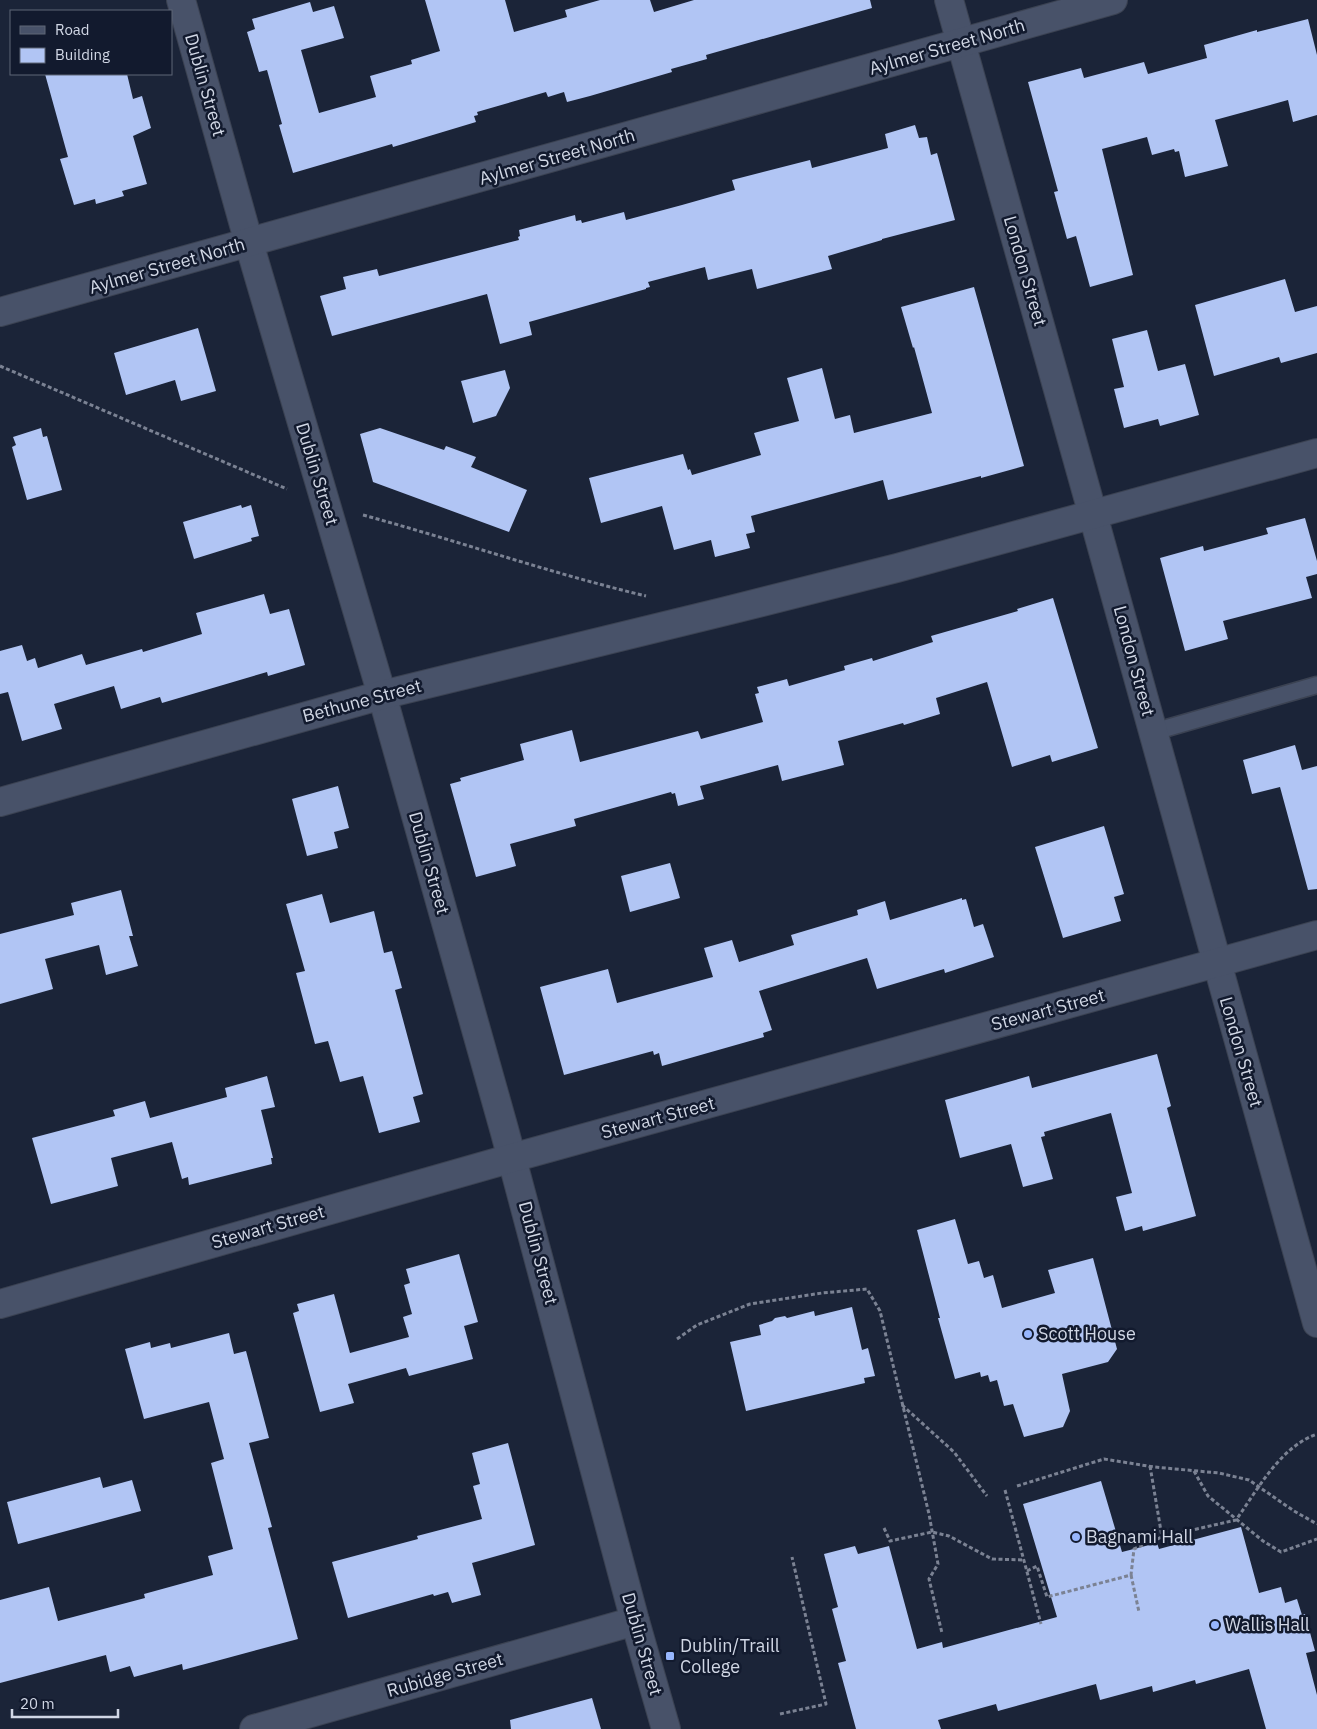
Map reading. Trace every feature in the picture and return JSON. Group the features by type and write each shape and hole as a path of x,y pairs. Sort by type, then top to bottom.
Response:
{"street":[{"name":"Dublin Street","path":"181,0 248,243 382,695 512,1158 635,1621 666,1729"},
{"name":"London Street","path":"949,0 1317,1323"},
{"name":"Aylmer Street North","path":"0,312 1113,0"},
{"name":"Bethune Street","path":"0,802 382,695 726,612 896,568 1317,453"},
{"name":"Stewart Street","path":"0,1304 512,1158 1317,935"},
{"name":"Rubidge Street","path":"254,1729 635,1621"}],"lane":[{"path":"1153,732 1317,685"}],"path":[{"path":"677,1339 697,1325 750,1304 822,1293 867,1290 880,1311 932,1532 938,1564 929,1579 942,1633"},
{"path":"902,1404 954,1452 987,1496"},
{"path":"1139,1612 1131,1575 1134,1549 1162,1537 1236,1520 1287,1452 1306,1437 1317,1434"},
{"path":"1017,1486 1104,1458 1150,1466 1219,1473 1249,1480 1317,1524"},
{"path":"1150,1466 1162,1537"},
{"path":"1194,1470 1208,1496 1263,1542 1281,1552 1317,1539"},
{"path":"1005,1490 1041,1624"},
{"path":"884,1528 890,1541 932,1532 949,1536 992,1559 1024,1560"},
{"path":"780,1714 826,1704 792,1557"},
{"path":"1027,1571 1036,1566 1047,1597 1131,1575"}],"building":[{"path":"425,0 505,0 514,32 567,17 565,10 600,0 650,0 654,12 694,0 870,0 872,8 706,55 707,59 671,69 672,72 567,102 564,92 548,97 546,92 477,112 478,115 474,116 476,122 393,147 392,144 293,173 279,125 282,124 267,70 259,72 247,32 255,29 252,19 310,2 313,12 334,6 344,38 301,50 319,113 376,97 370,76 412,64 411,60 440,51"},
{"path":"1308,19 1317,55 1317,115 1293,122 1288,100 1215,120 1228,166 1185,177 1179,151 1175,152 1174,149 1152,155 1147,137 1102,149 1133,275 1090,287 1076,236 1067,239 1054,192 1058,191 1028,82 1081,68 1084,78 1144,62 1148,74 1207,58 1204,45 1257,30 1257,32"},
{"path":"45,75 127,75 133,99 142,96 151,128 133,136 147,184 122,191 124,196 96,204 95,199 74,205 60,159 68,157"},
{"path":"915,125 919,138 927,137 931,155 937,153 955,220 882,239 828,256 832,269 757,289 752,269 708,280 705,267 648,282 650,287 646,289 529,322 532,335 500,344 487,294 332,336 320,296 346,289 343,277 377,269 379,276 519,240 519,230 575,215 576,221 581,220 582,223 624,212 626,220 735,190 732,180 810,160 812,168 888,148 885,134"},
{"path":"1285,279 1295,312 1317,306 1317,353 1281,363 1279,357 1214,376 1195,305"},
{"path":"974,287 1024,466 888,500 883,480 751,516 755,532 746,534 750,548 715,557 711,540 674,550 662,506 601,523 589,478 683,454 688,470 690,469 692,475 761,455 754,433 799,421 787,378 822,368 835,419 850,415 854,433 932,413 901,307"},
{"path":"198,328 216,391 181,401 175,380 126,395 114,353"},
{"path":"1147,330 1158,371 1185,364 1199,415 1160,426 1158,419 1124,428 1114,389 1124,387 1112,339"},
{"path":"505,370 510,388 496,416 473,423 461,381"},
{"path":"41,428 43,437 47,436 62,490 27,500 12,447 16,445 13,437"},
{"path":"380,428 444,450 446,446 476,457 471,467 527,490 509,532 373,482 360,434"},
{"path":"241,505 242,508 251,505 259,536 251,538 252,541 194,559 183,522"},
{"path":"1305,518 1317,561 1317,574 1306,577 1312,598 1223,621 1228,639 1185,651 1160,558 1203,546 1204,551 1268,534 1266,528"},
{"path":"264,594 270,614 289,609 305,665 268,676 267,672 162,703 160,697 121,709 114,686 54,704 62,729 22,741 8,692 0,694 0,651 22,645 27,661 35,658 38,668 82,654 86,665 142,649 143,652 202,634 196,613"},
{"path":"1053,598 1098,748 1052,762 1050,755 1012,767 987,682 936,698 940,714 838,741 844,765 782,781 778,765 700,786 704,799 678,806 675,793 672,794 671,792 574,819 576,826 510,844 516,866 476,877 450,784 461,781 460,778 524,760 520,744 572,730 580,762 698,731 701,739 763,722 755,694 759,693 757,687 787,679 789,686 845,670 844,666 872,658 873,661 933,642 931,636 1018,611 1017,609"},
{"path":"1295,745 1302,770 1317,766 1317,889 1308,890 1280,787 1252,794 1243,760"},
{"path":"338,786 349,828 334,832 338,848 307,856 292,799"},
{"path":"1104,826 1124,894 1114,897 1121,921 1063,938 1035,847"},
{"path":"670,863 680,898 630,912 621,876"},
{"path":"121,890 133,936 129,936 138,966 106,975 99,945 45,959 53,989 0,1004 0,934 74,915 71,903"},
{"path":"322,894 330,923 374,911 384,953 392,951 402,988 395,990 423,1094 413,1097 420,1122 379,1133 363,1076 340,1082 328,1041 315,1044 296,973 305,971 286,904"},
{"path":"962,898 962,900 966,899 974,927 983,924 994,957 945,973 944,969 877,989 867,958 759,991 772,1030 763,1033 764,1037 662,1066 659,1053 654,1055 653,1051 564,1075 540,987 608,969 617,1003 713,977 704,948 732,940 739,962 794,945 791,935 858,915 857,910 885,901 890,920"},
{"path":"1157,1054 1171,1106 1167,1108 1196,1216 1143,1231 1142,1226 1125,1231 1116,1197 1132,1193 1111,1113 1044,1132 1045,1136 1041,1137 1053,1179 1023,1187 1011,1144 960,1158 945,1100 1029,1076 1032,1088"},
{"path":"267,1076 275,1107 261,1110 273,1158 271,1158 272,1164 189,1185 188,1177 182,1179 172,1142 111,1158 118,1186 51,1204 32,1138 115,1116 113,1110 145,1101 150,1118 227,1097 225,1088"},
{"name":"Scott House","path":"955,1219 968,1264 979,1261 984,1278 993,1275 1002,1308 1055,1293 1048,1270 1093,1258 1117,1349 1108,1362 1062,1374 1070,1411 1063,1427 1024,1437 1013,1404 1004,1406 997,1380 990,1382 988,1375 981,1377 980,1372 955,1379 917,1230"},
{"path":"459,1254 478,1322 464,1326 473,1359 409,1376 406,1368 348,1384 354,1403 320,1412 293,1313 299,1311 297,1304 334,1294 350,1353 409,1337 403,1317 412,1314 404,1285 410,1283 406,1269"},
{"path":"852,1307 862,1350 868,1348 875,1376 864,1378 865,1383 746,1411 730,1342 761,1335 759,1325 772,1321 775,1318 785,1316 787,1318 814,1311 815,1316"},
{"path":"229,1333 234,1354 246,1351 269,1438 249,1443 272,1527 268,1528 298,1639 183,1670 182,1664 134,1677 130,1666 110,1672 106,1655 0,1683 0,1600 49,1587 58,1621 145,1598 144,1594 213,1575 208,1556 233,1549 211,1463 224,1459 209,1402 144,1419 125,1349 150,1342 151,1348 170,1343 171,1348"},
{"path":"508,1443 535,1545 472,1563 481,1595 452,1603 448,1592 434,1596 433,1594 348,1618 332,1562 418,1539 417,1536 482,1519 473,1486 480,1484 472,1453"},
{"path":"100,1477 103,1488 132,1480 141,1511 18,1544 7,1502"},
{"name":"Wallis Hall","path":"1101,1481 1122,1552 1157,1543 1159,1549 1241,1527 1259,1593 1281,1587 1285,1603 1297,1599 1302,1615 1305,1614 1315,1651 1306,1653 1317,1695 1317,1729 1266,1729 1249,1669 1196,1684 1195,1680 1153,1692 1152,1686 1100,1700 1096,1684 998,1711 996,1704 938,1720 941,1729 856,1729 838,1663 846,1661 832,1609 838,1607 824,1554 855,1546 858,1554 889,1546 917,1649 942,1642 943,1648 1057,1617 1023,1504"},
{"path":"592,1698 601,1729 511,1729 510,1720"}],"place":[{"name":"Scott House","path":"1028,1334"},
{"name":"Bagnami Hall","path":"1076,1537"},
{"name":"Wallis Hall","path":"1215,1625"},
{"name":"Dublin/Traill College","path":"670,1656"}]}
